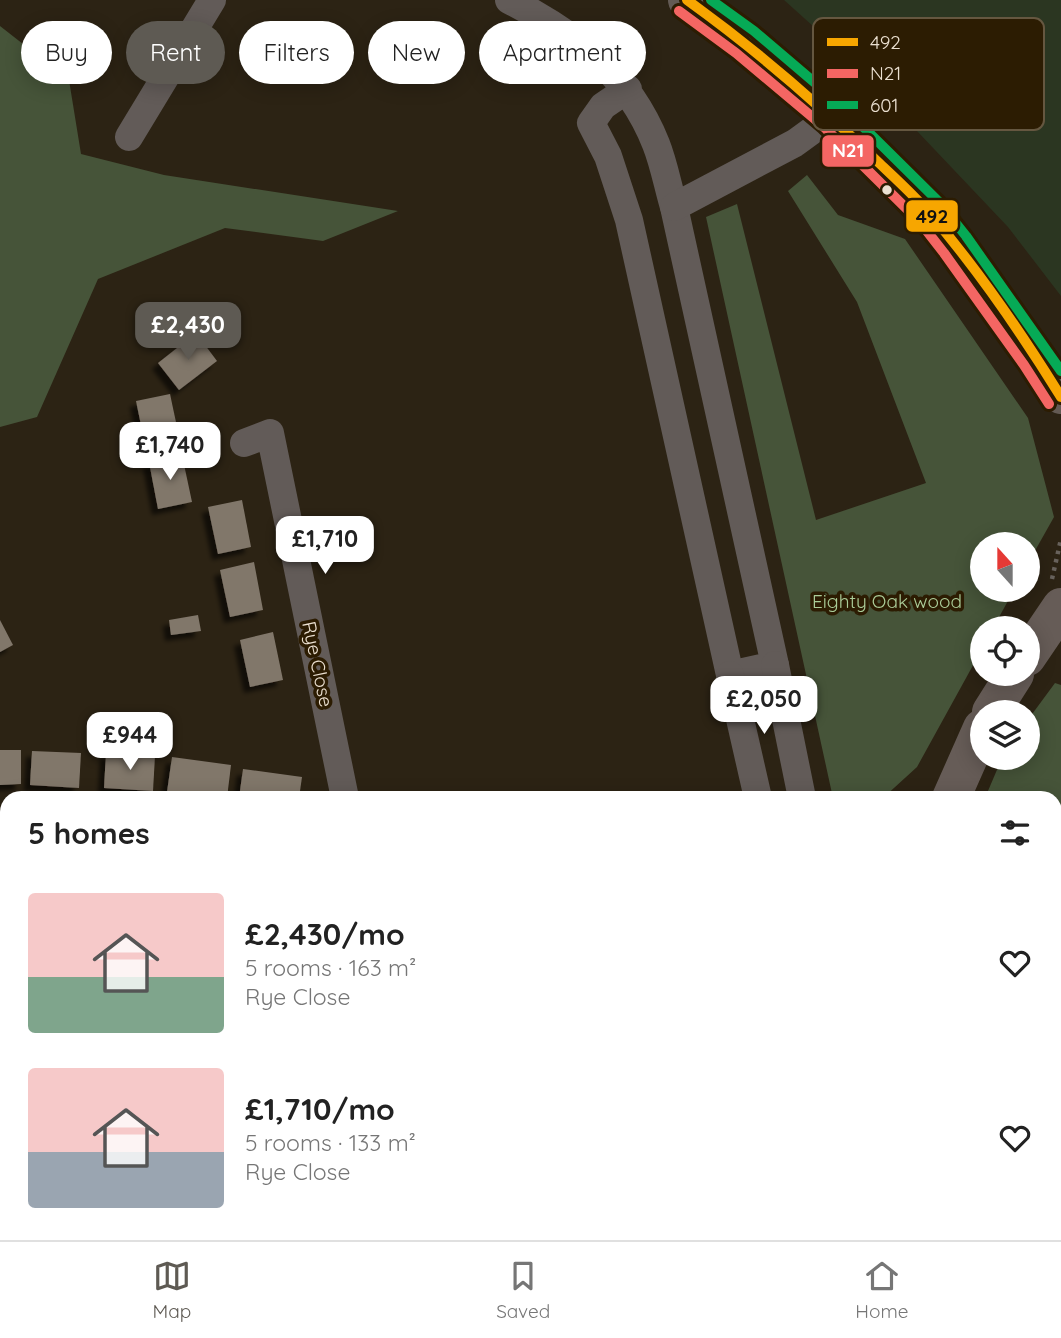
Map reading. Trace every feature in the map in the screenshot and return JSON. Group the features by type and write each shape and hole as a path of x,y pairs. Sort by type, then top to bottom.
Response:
{"highway":[{"path":"1040,638 1061,607"},
{"path":"1040,659 1061,647"},
{"path":"954,791 970,755"}],"main road":[{"path":"687,0 746,42 813,100"},
{"path":"846,130 929,212 955,244 1060,395"}],"street":[{"path":"129,137 212,0"},
{"path":"509,0 549,21 591,51 628,89 656,144 674,207 801,791"},
{"path":"628,89 603,106 591,123 608,156 629,220 756,791"},
{"path":"674,207 795,143 813,130"},
{"name":"Rye Close","path":"244,443 270,433 344,791"},
{"path":"730,676 775,665"}],"green space":[{"path":"784,0 1061,0 1061,296 1008,227 916,130 1044,130 1044,18 813,18 813,26"},
{"path":"0,26 21,42 21,84 70,84 81,154 164,175 398,211 323,241 225,228 98,279 37,417 0,427"},
{"name":"Eighty Oak wood","path":"807,175 838,215 905,239 1028,418 1054,517 1040,542 1040,532 970,532 970,602 1007,602 1000,616 970,616 970,671 917,767 891,791 831,791 706,217 737,204 816,520 926,483 857,302 788,191"},
{"path":"1055,683 1061,685 1061,791 988,791 997,770 1040,770 1040,703"}],"building":[{"path":"196,333 217,361 179,390 158,363"},
{"path":"170,394 180,441 146,449 136,401"},
{"path":"182,455 192,502 158,509 149,462"},
{"path":"242,500 251,547 218,554 208,507"},
{"path":"254,562 263,610 230,617 220,570"},
{"path":"198,615 201,631 171,635 169,620"},
{"path":"0,620 13,645 0,652"},
{"path":"273,632 283,680 250,687 240,640"},
{"path":"0,750 21,750 21,784 0,785"},
{"path":"32,751 81,753 79,788 30,785"},
{"path":"106,753 155,756 153,791 104,788"},
{"path":"172,757 231,765 228,791 167,791"},
{"path":"243,769 302,777 300,791 240,791"}],"transit line":[{"name":"492","path":"687,0 761,57 813,102"},
{"name":"601","path":"711,0 754,31 813,81"},
{"name":"N21","path":"679,11 736,53 813,118"},
{"name":"N21","path":"827,130 919,221 1024,365 1049,404"},
{"name":"492","path":"844,130 918,201 949,236 1015,326 1061,397"},
{"name":"601","path":"866,130 939,202 1061,371"}]}
